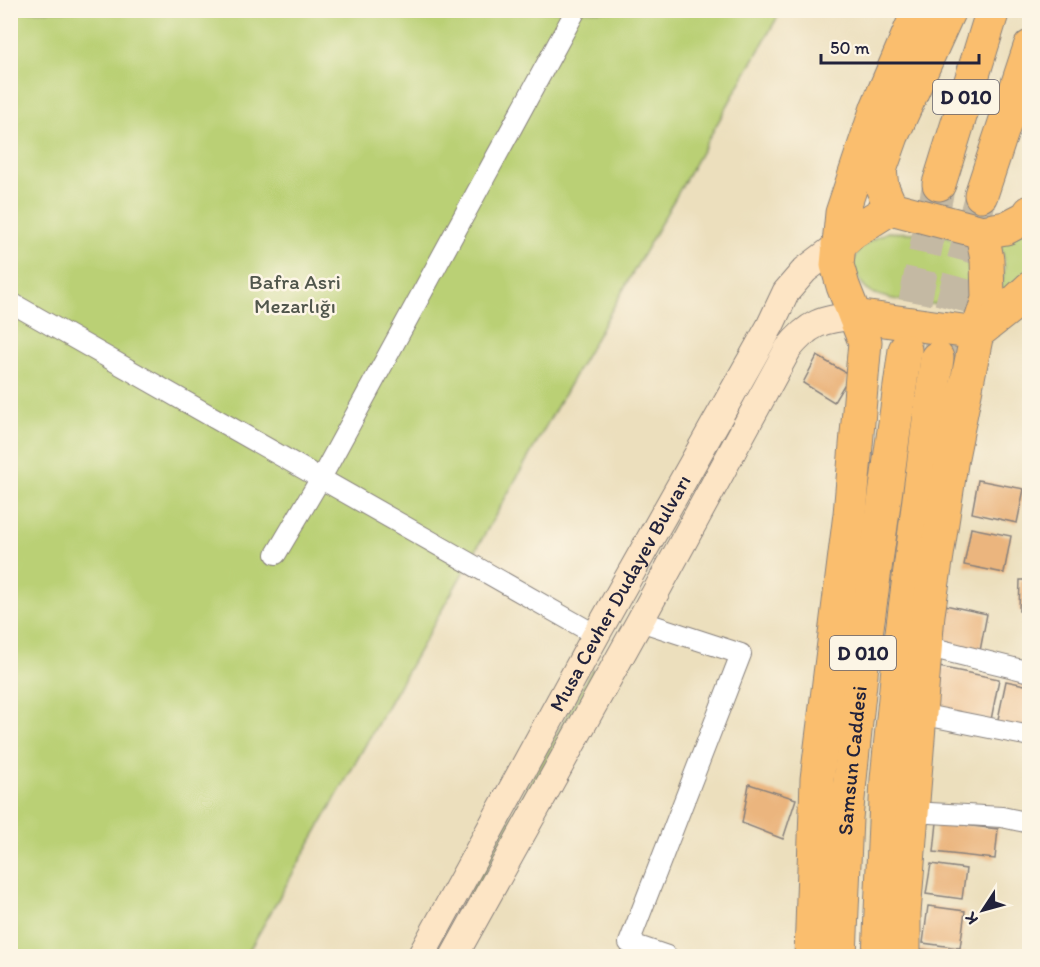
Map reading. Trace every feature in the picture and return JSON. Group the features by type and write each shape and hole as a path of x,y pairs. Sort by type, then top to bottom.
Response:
{"highway":[{"path":"815,954 817,779 850,514 865,342 843,286 837,264 838,245 842,213 877,108 920,10"},
{"path":"891,208 882,187 880,170 892,136 949,10"},
{"name":"D 010","path":"939,184 993,10"},
{"name":"D 010","path":"981,195 1029,47"},
{"path":"838,245 853,232 891,208 982,232 1006,228 1026,217 1029,212"},
{"path":"904,957 904,913 928,614 952,457 976,333 988,299 987,260 982,232"},
{"path":"855,316 976,333 1010,307 1029,288"},
{"name":"Samsun Caddesi","path":"815,954 846,818 862,664 905,350"},
{"name":"Samsun Caddesi","path":"879,957 887,779 900,648 937,358"}],"main road":[{"name":"Musa Cevher Dudayev Bulvarı","path":"421,957 596,635 770,326 786,292 805,270 838,245"},
{"name":"Musa Cevher Dudayev Bulvarı","path":"453,957 788,349 801,333 814,324 829,318 855,316"}],"street":[{"path":"276,554 321,478 576,10"},
{"path":"10,302 596,635"},
{"path":"640,621 741,654 629,943 667,957"},
{"path":"925,646 1029,672"},
{"path":"920,714 1029,736"},
{"path":"912,812 1002,817 1029,823"}],"green space":[{"name":"Bafra Asri Mezarlığı","path":"10,11 781,11 246,956 11,956"},
{"path":"1029,226 1029,271 998,300 1004,263 997,241"},
{"path":"888,232 943,235 958,243 965,252 971,271 970,281 965,290 957,298 946,303 930,304 893,299 866,289 854,269 856,254 866,243"},
{"path":"592,669 595,672 440,956 435,956"}],"building":[{"path":"817,356 850,375 834,402 803,383"},
{"path":"978,480 1024,489 1017,523 972,513"},
{"path":"971,528 1011,536 1004,573 964,565"},
{"path":"1020,580 1030,580 1030,611 1019,611"},
{"path":"945,605 987,614 980,651 938,642"},
{"path":"939,667 999,679 991,720 931,708"},
{"path":"1006,681 1030,686 1030,731 997,724"},
{"path":"749,784 796,799 783,839 742,823"},
{"path":"937,822 998,829 995,859 934,852"},
{"path":"931,864 966,869 962,899 926,894"},
{"path":"928,906 965,911 960,948 923,943"},
{"path":"919,949 966,953 966,956 919,956"}],"tunnel":[{"path":"905,350 939,184"},
{"path":"938,356 981,195"}]}
